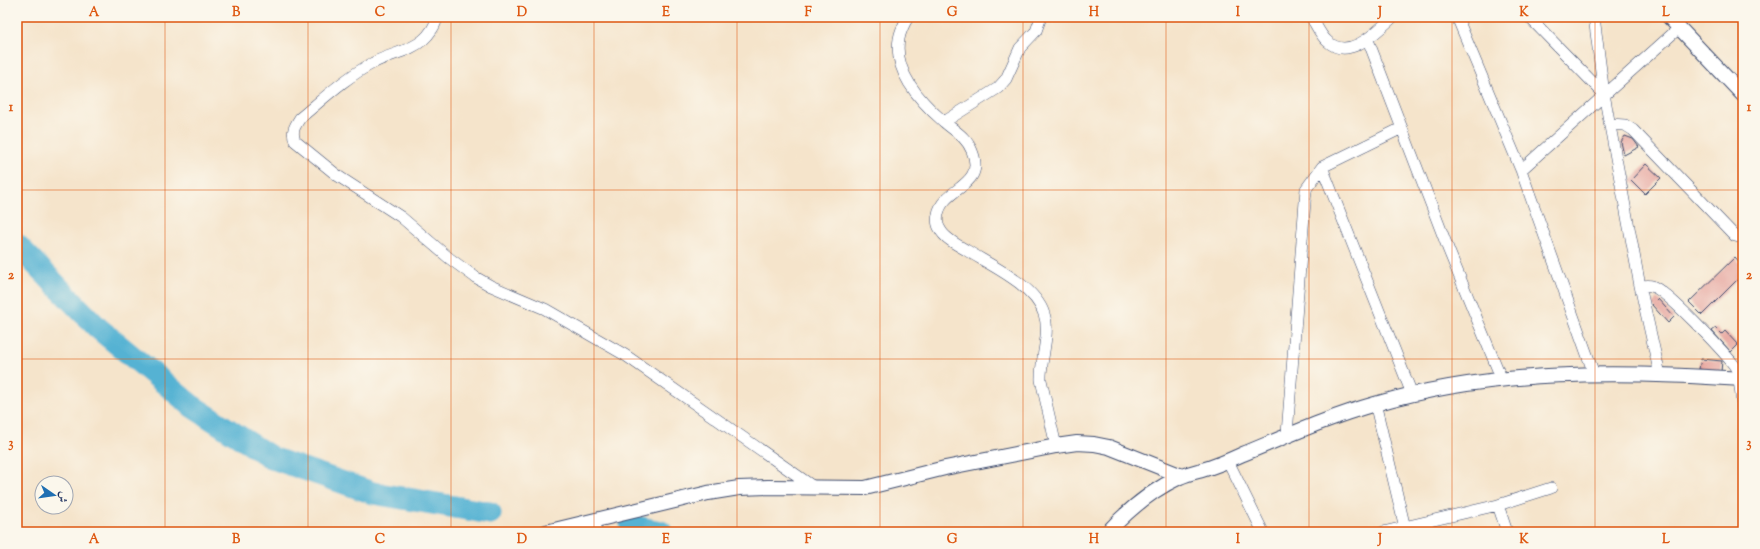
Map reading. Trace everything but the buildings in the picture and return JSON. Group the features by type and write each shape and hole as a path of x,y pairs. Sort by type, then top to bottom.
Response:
{"street":[{"path":"437,17 432,29 423,40 405,51 374,62 360,70 300,118 294,128 293,135 295,141 338,176 402,217 449,258 475,277 491,286 545,309 625,356 816,489"},
{"path":"908,17 899,39 898,54 903,70 918,98 944,122 962,135 973,152 974,170 967,184 946,198 940,206 938,217 940,230 957,245 1020,285 1040,305 1044,313 1046,329 1041,380 1056,446"},
{"path":"944,122 959,111 998,88 1006,79 1015,55 1036,31 1041,17"},
{"path":"1312,17 1326,40 1334,46 1350,47 1368,40 1393,17"},
{"path":"1457,17 1521,170 1594,374"},
{"path":"1529,17 1604,94"},
{"path":"1594,17 1604,94 1640,286 1660,375"},
{"path":"1669,17 1743,95"},
{"path":"1521,170 1679,28"},
{"path":"1368,40 1449,251 1502,380"},
{"path":"1610,124 1625,125 1633,130 1736,236 1743,238"},
{"path":"1287,434 1304,200 1309,184 1322,167 1402,128"},
{"path":"1322,167 1412,394"},
{"path":"1640,286 1652,286 1676,306 1727,356 1734,365 1741,379 1743,411"},
{"path":"1108,532 1132,507 1160,487 1182,476 1228,461 1287,434 1376,403 1412,394 1502,380 1594,374 1660,375 1741,379"},
{"path":"1376,403 1405,529"},
{"path":"546,532 594,527 708,493 738,488 864,488 944,468 989,461 1056,446 1089,444 1109,447 1182,476"},
{"path":"1228,461 1264,532"},
{"path":"1383,532 1405,529 1551,488"},
{"path":"1498,504 1507,532"}],"waterway":[{"path":"17,245 98,328 192,406 272,458 373,493 490,513"},
{"path":"631,526 661,532"}]}
